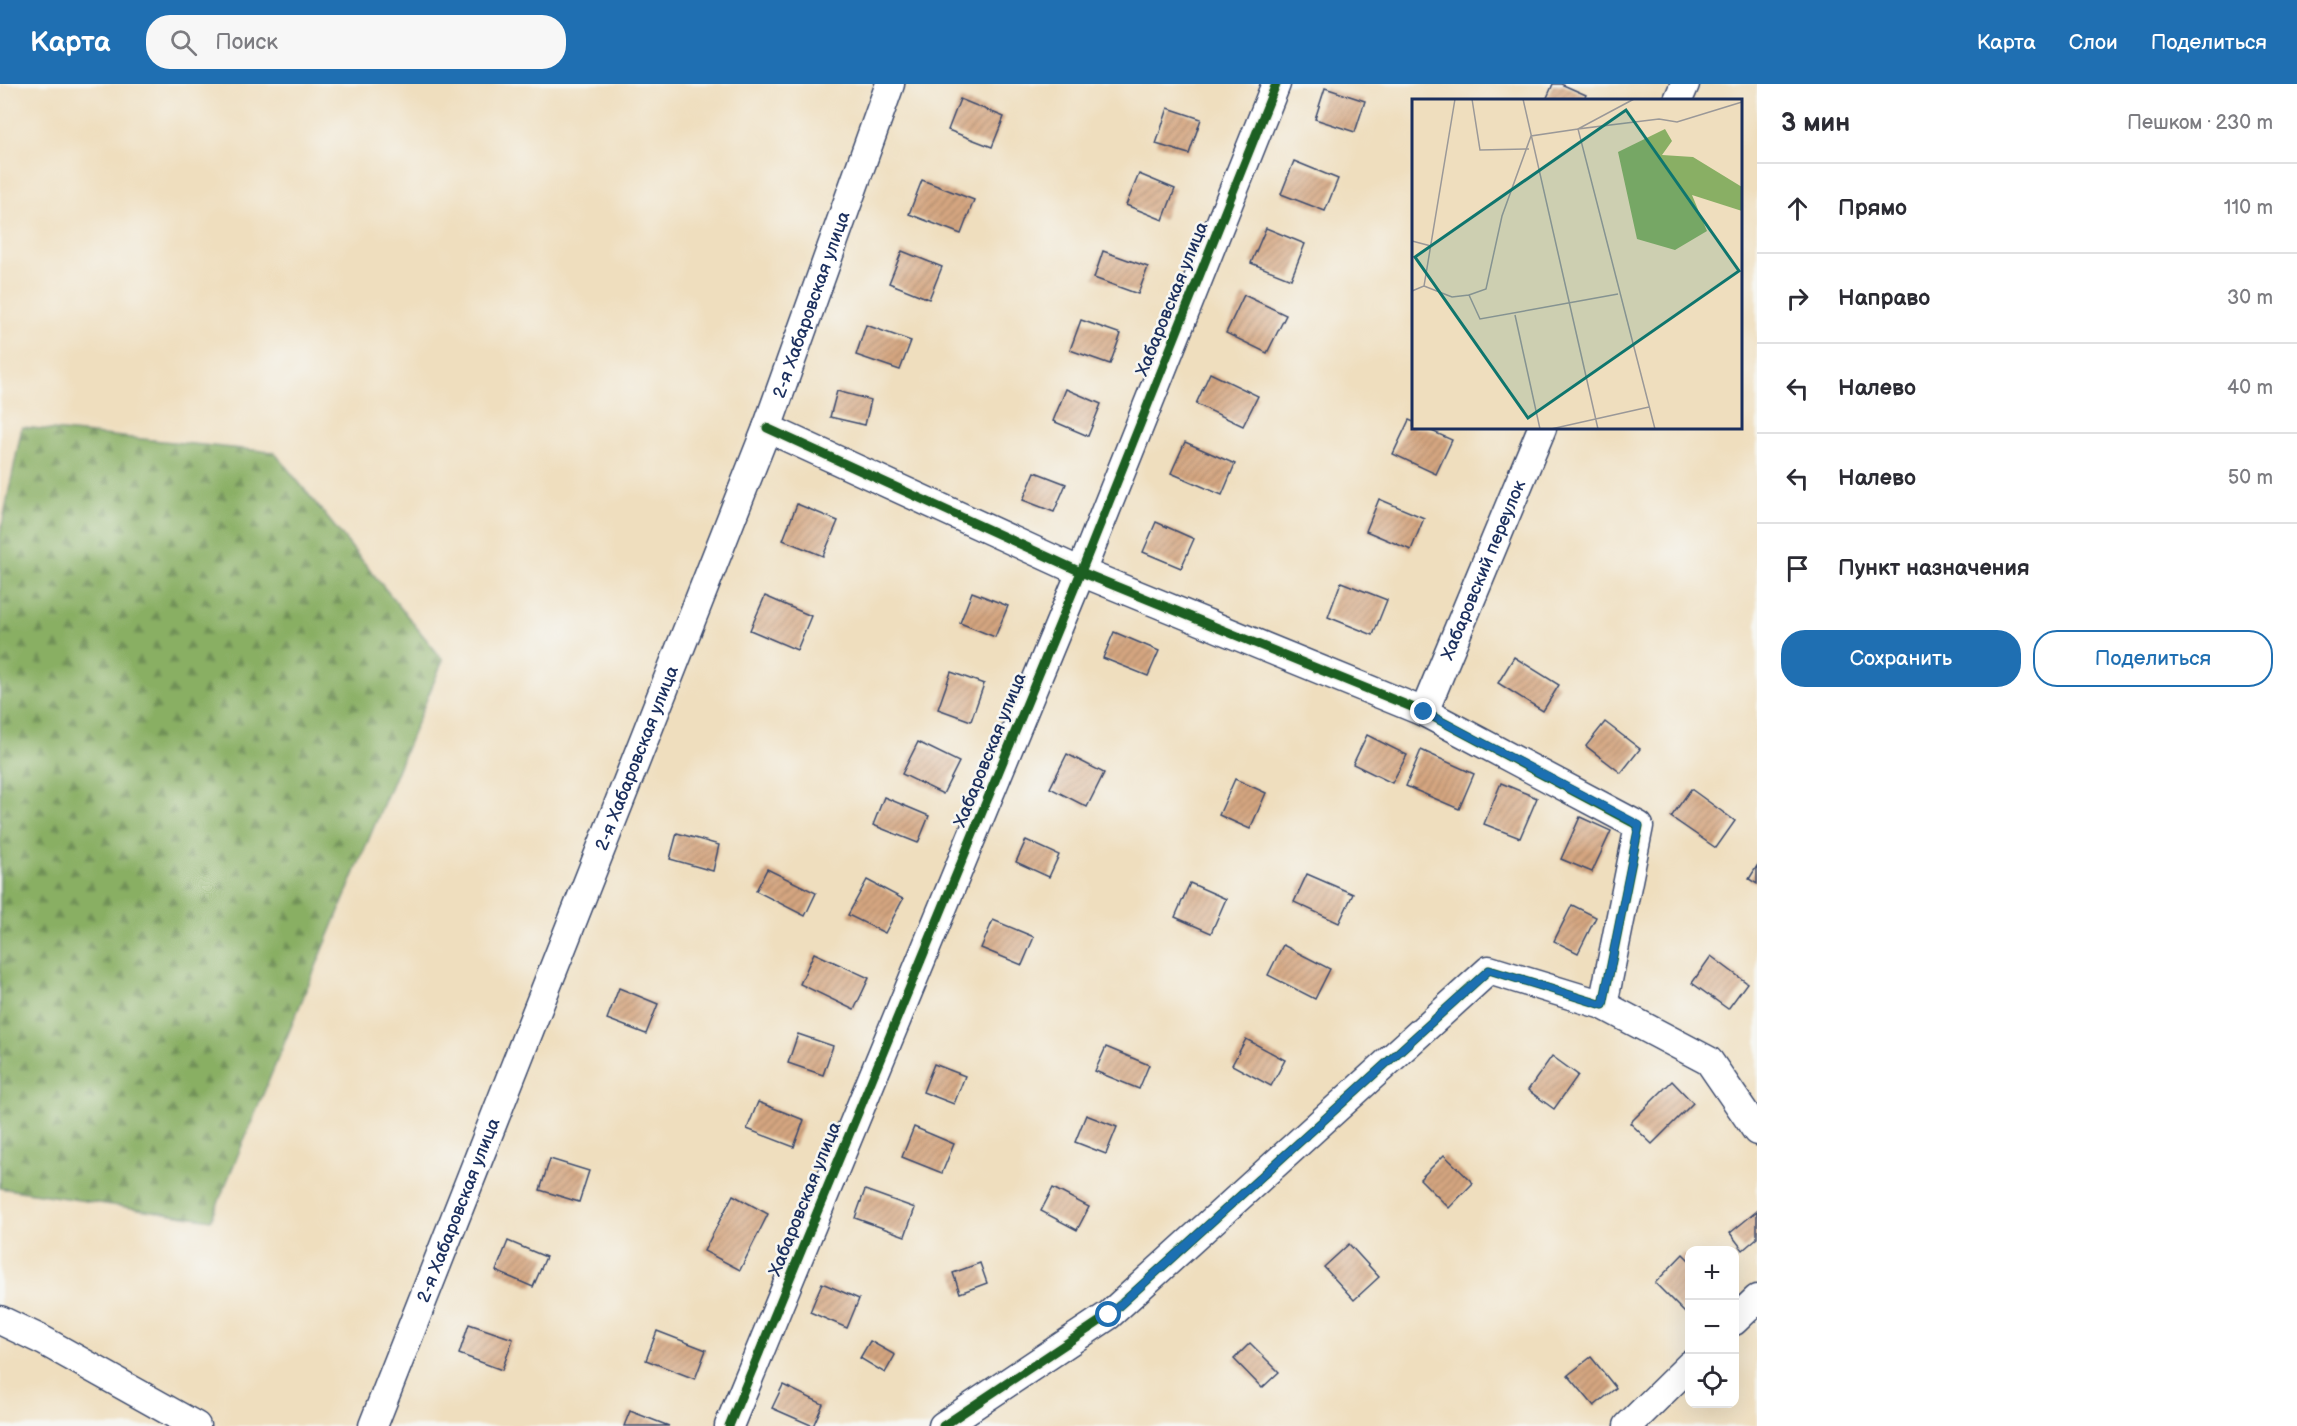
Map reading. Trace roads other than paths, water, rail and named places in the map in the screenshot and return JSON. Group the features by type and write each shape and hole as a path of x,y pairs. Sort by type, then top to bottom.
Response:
{"street":[{"name":"2-я Хабаровская улица","path":"373,1426 767,428 890,84"},
{"name":"Хабаровская улица","path":"729,1426 1081,572 1276,84"},
{"path":"1678,99 1685,84"},
{"path":"767,428 1081,572 1424,712 1639,825 1603,1005"},
{"name":"Хабаровский переулок","path":"1424,712 1542,429"},
{"path":"943,1426 1109,1315 1489,970 1603,1005 1709,1061 1757,1131"},
{"path":"1739,1316 1757,1299"},
{"path":"0,1320 44,1341 196,1426"},
{"path":"1628,1426 1685,1369"}]}
